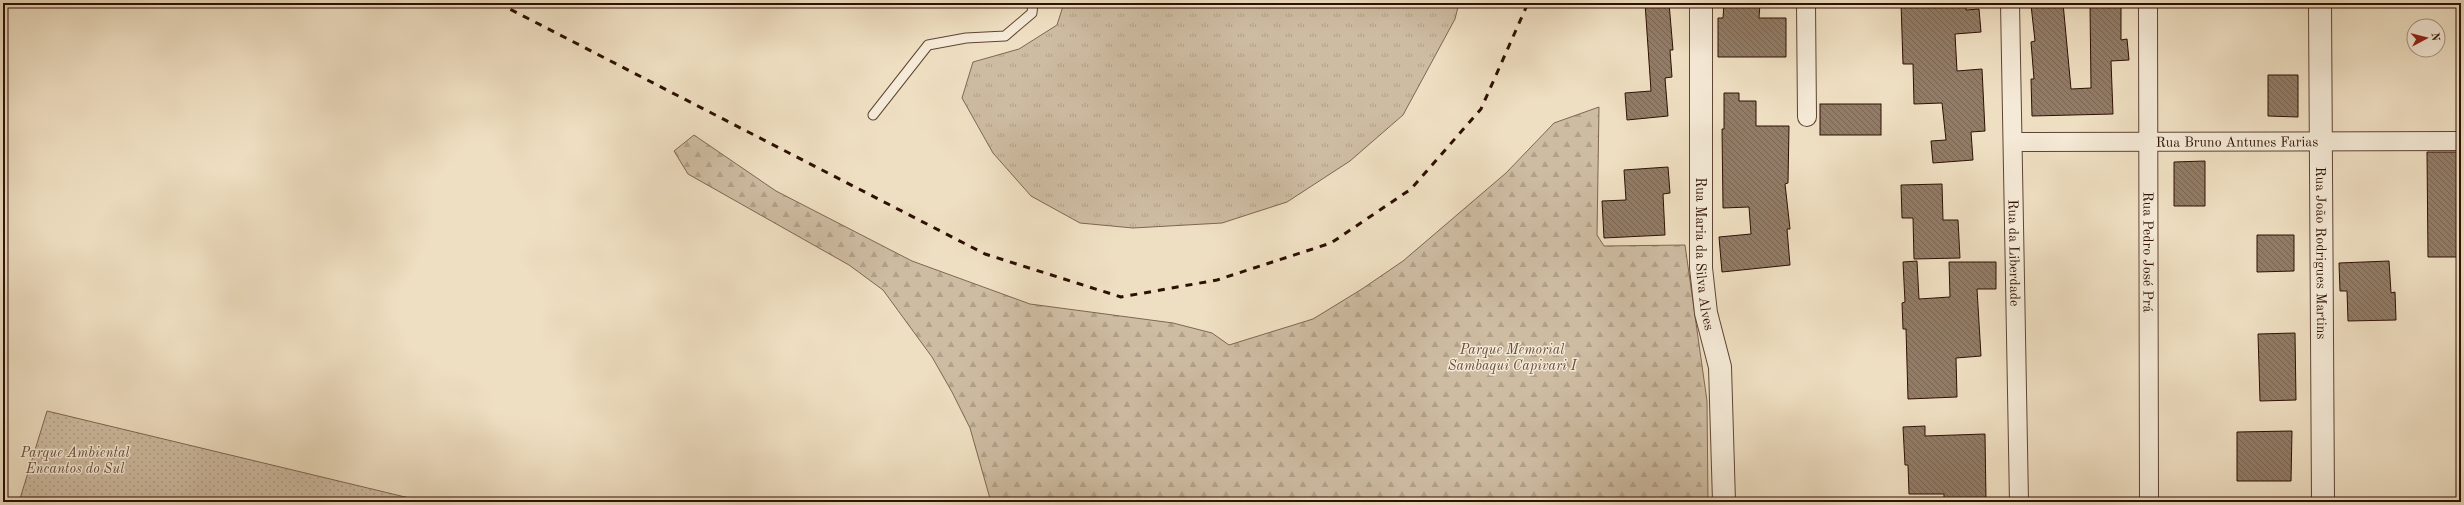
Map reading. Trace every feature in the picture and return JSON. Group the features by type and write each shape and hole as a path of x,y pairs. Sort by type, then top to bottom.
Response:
{"street":[{"name":"Rua Maria da Silva Alves","path":"1701,3 1701,268 1706,313 1720,368 1724,502"},
{"path":"1806,3 1807,117"},
{"name":"Rua da Liberdade","path":"2010,3 2019,502"},
{"name":"Rua Pedro José Prá","path":"2148,3 2149,502"},
{"name":"Rua João Rodrigues Martins","path":"2320,3 2323,502"},
{"name":"Rua Bruno Antunes Farias","path":"2013,142 2461,141"}],"lane":[{"path":"872,115 928,45 966,38 1005,36 1032,14 1033,3"}],"green space":[{"path":"1064,3 1459,3 1455,19 1403,115 1350,161 1287,202 1222,223 1133,228 1080,223 1031,196 993,153 962,98 973,62 1019,49 1057,25"},
{"name":"Parque Memorial Sambaqui Capivari I","path":"1599,107 1597,235 1604,246 1685,245 1707,401 1708,502 991,502 970,428 952,392 932,357 883,290 849,265 688,174 674,151 694,135 776,191 912,261 1030,304 1173,323 1212,333 1229,345 1313,319 1362,289 1403,261 1506,173 1554,123"},
{"name":"Parque Ambiental Encantos do Sul","path":"47,411 426,502 19,502"}],"building":[{"path":"1645,3 1669,3 1673,50 1670,50 1672,77 1665,78 1668,116 1627,120 1625,93 1651,91"},
{"path":"1724,3 1760,3 1759,18 1786,18 1786,57 1718,57 1718,18 1723,18"},
{"path":"1901,3 1966,3 1966,10 1979,9 1981,32 1955,34 1957,71 1982,69 1985,131 1971,132 1973,160 1933,163 1931,141 1946,140 1942,103 1914,104 1913,64 1903,64"},
{"path":"2063,3 2071,89 2091,88 2090,4 2121,3 2121,40 2127,39 2129,60 2111,61 2113,114 2032,116 2031,79 2034,79 2031,42 2035,41 2031,5"},
{"path":"2268,75 2298,75 2298,117 2268,116"},
{"path":"1724,93 1739,93 1739,101 1756,101 1756,126 1789,126 1788,183 1785,184 1790,229 1787,229 1790,265 1722,272 1719,237 1751,234 1749,207 1723,208 1722,129 1724,129"},
{"path":"1820,104 1881,104 1881,135 1820,135"},
{"path":"2427,152 2461,152 2461,257 2428,257"},
{"path":"2205,161 2205,206 2174,206 2174,162"},
{"path":"1668,167 1670,193 1663,194 1665,235 1604,238 1602,201 1626,200 1624,170"},
{"path":"1942,184 1943,220 1958,220 1960,258 1914,259 1913,218 1902,218 1901,185"},
{"path":"2257,235 2294,235 2294,271 2257,272"},
{"path":"1917,261 1919,299 1950,297 1949,262 1996,262 1996,289 1977,289 1981,356 1956,358 1957,397 1908,399 1906,329 1903,329 1902,303 1905,302 1903,262"},
{"path":"2389,261 2391,293 2395,292 2396,320 2348,321 2347,291 2340,291 2339,263"},
{"path":"2295,333 2296,400 2260,401 2258,334"},
{"path":"1925,426 1925,436 1985,434 1986,500 1944,501 1944,494 1909,494 1908,465 1905,465 1903,427"},
{"path":"2292,431 2291,481 2237,481 2237,432"}],"railway":[{"path":"498,3 985,254 1121,297 1217,280 1331,243 1411,189 1481,109 1528,3"}]}
